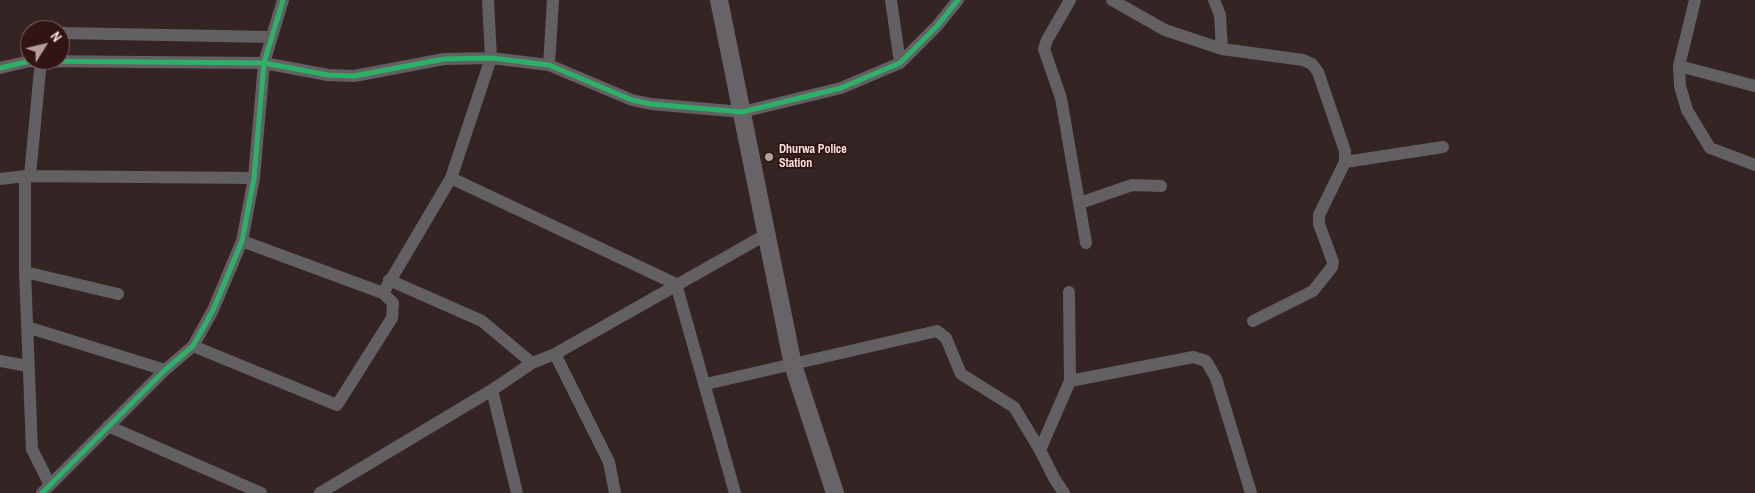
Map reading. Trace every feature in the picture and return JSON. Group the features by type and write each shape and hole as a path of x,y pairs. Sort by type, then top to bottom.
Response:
{"street":[{"path":"39,70 28,176 24,272 32,449 46,489 165,370 194,346 213,310 242,242 254,178 264,63 283,0"},
{"path":"383,293 451,178 491,58 488,0"},
{"path":"549,65 553,0"},
{"path":"719,0 793,365 835,493"},
{"path":"891,0 900,63"},
{"path":"70,61 264,63 328,75 354,76 444,59 491,58 549,65 632,100 651,104 742,112 841,88 900,63 937,26 958,0"},
{"path":"1070,0 1047,40 1044,49 1061,98 1086,243"},
{"path":"1112,0 1165,30 1222,49 1303,60 1312,64 1318,72 1342,142 1345,162 1319,215 1319,224 1333,262 1330,272 1313,291 1253,321"},
{"path":"1214,0 1220,15 1222,49"},
{"path":"1695,0 1679,66 1680,86 1687,110 1710,148 1755,165"},
{"path":"70,33 271,37"},
{"path":"0,68 20,63"},
{"path":"1679,66 1755,86"},
{"path":"1345,162 1443,147"},
{"path":"0,178 28,176 254,178"},
{"path":"451,178 676,284 706,384 735,493"},
{"path":"1080,203 1132,185 1161,186"},
{"path":"320,493 492,390 532,363 555,354 766,234"},
{"path":"194,346 338,405 392,318 394,308 383,293 242,242"},
{"path":"24,272 118,294"},
{"path":"389,280 482,321 532,363"},
{"path":"1040,450 1070,381 1068,292"},
{"path":"27,327 165,370"},
{"path":"706,384 937,331 946,338 961,374 1014,407 1064,493"},
{"path":"555,354 609,462 615,493"},
{"path":"1070,381 1193,358 1206,361 1216,378 1251,493"},
{"path":"0,361 28,366"},
{"path":"492,390 517,493"},
{"path":"108,426 260,493"}],"cycle path":[{"path":"42,493 165,370 193,346 213,310 242,241 254,178 264,63 283,0"},
{"path":"0,68 30,61 264,63 328,75 354,76 444,59 491,58 549,65 632,100 651,104 742,112 841,88 900,63 937,26 958,0"}],"place":[{"name":"Dhurwa Police Station","path":"769,157"}]}
